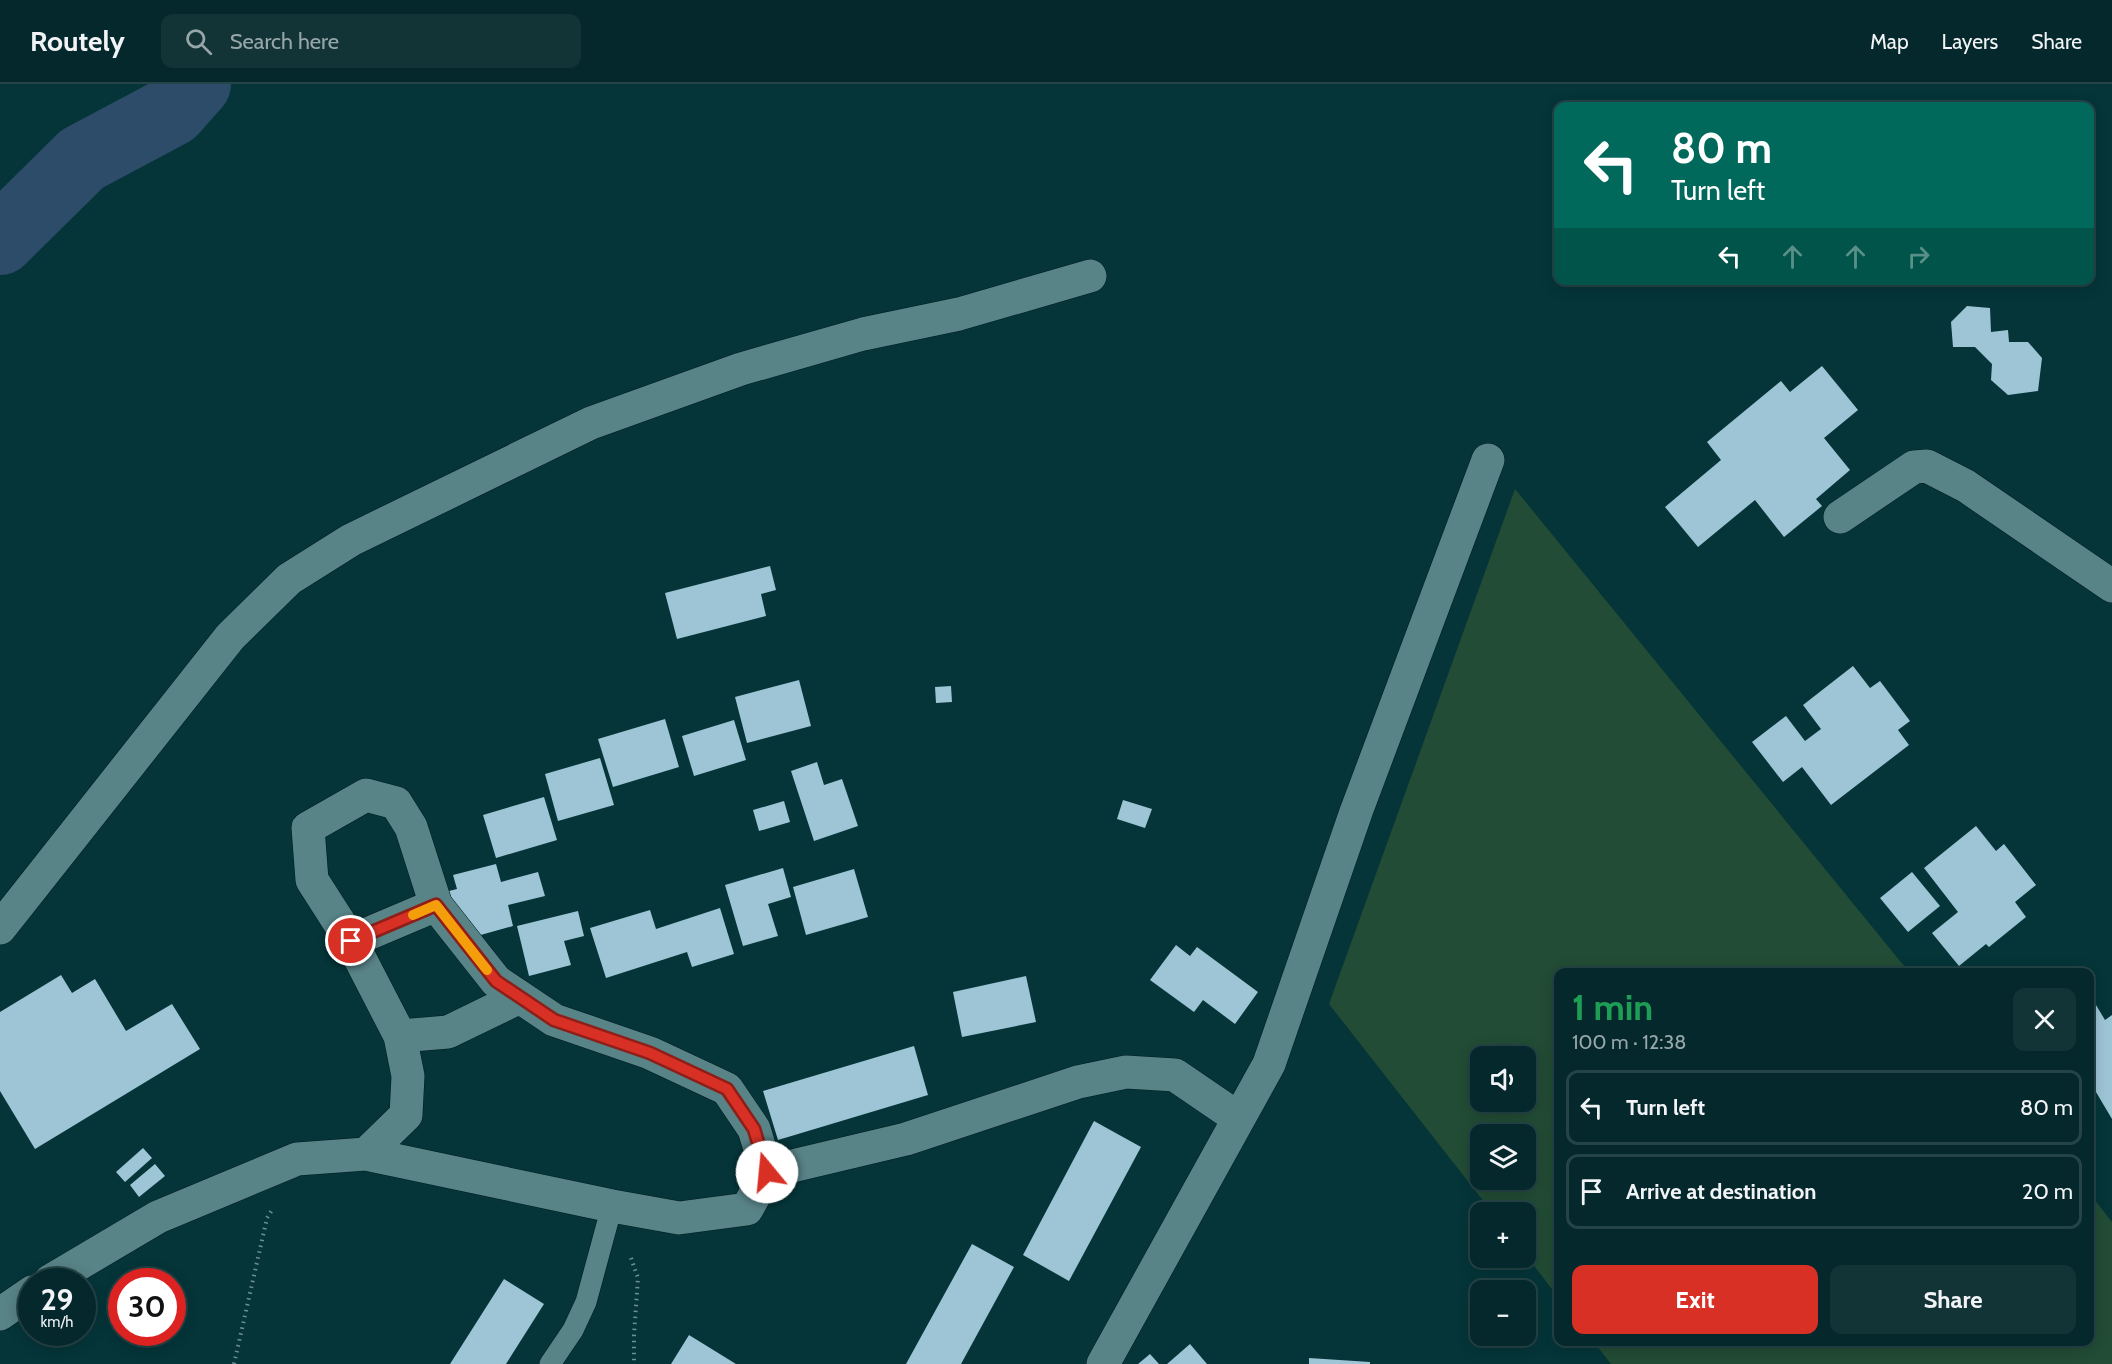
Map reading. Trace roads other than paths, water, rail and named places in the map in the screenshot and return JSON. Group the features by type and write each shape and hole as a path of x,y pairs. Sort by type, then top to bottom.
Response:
{"street":[{"path":"0,928 230,637 289,579 351,540 591,423 730,372 863,334 959,314 1090,276"},
{"path":"1103,1364 1269,1064 1356,812 1488,460"},
{"path":"1840,517 1914,467 1927,466 1966,486 2112,586"},
{"path":"72,1268 158,1217 297,1159 366,1154 679,1218 747,1209 767,1172 754,1129 727,1089 650,1053 554,1020 496,981 436,905 411,828 396,803 366,795 308,828 312,880 351,941 400,1036 408,1076 406,1115 366,1154"},
{"path":"351,941 436,905"},
{"path":"400,1036 448,1032 520,998"},
{"path":"767,1172 906,1139 1078,1082 1126,1072 1175,1075 1238,1118"},
{"path":"0,1314 18,1302"}],"lane":[{"path":"550,1364 573,1330 586,1302 612,1206"}],"waterway":[{"path":"0,240 82,159 172,111 196,84"}]}
